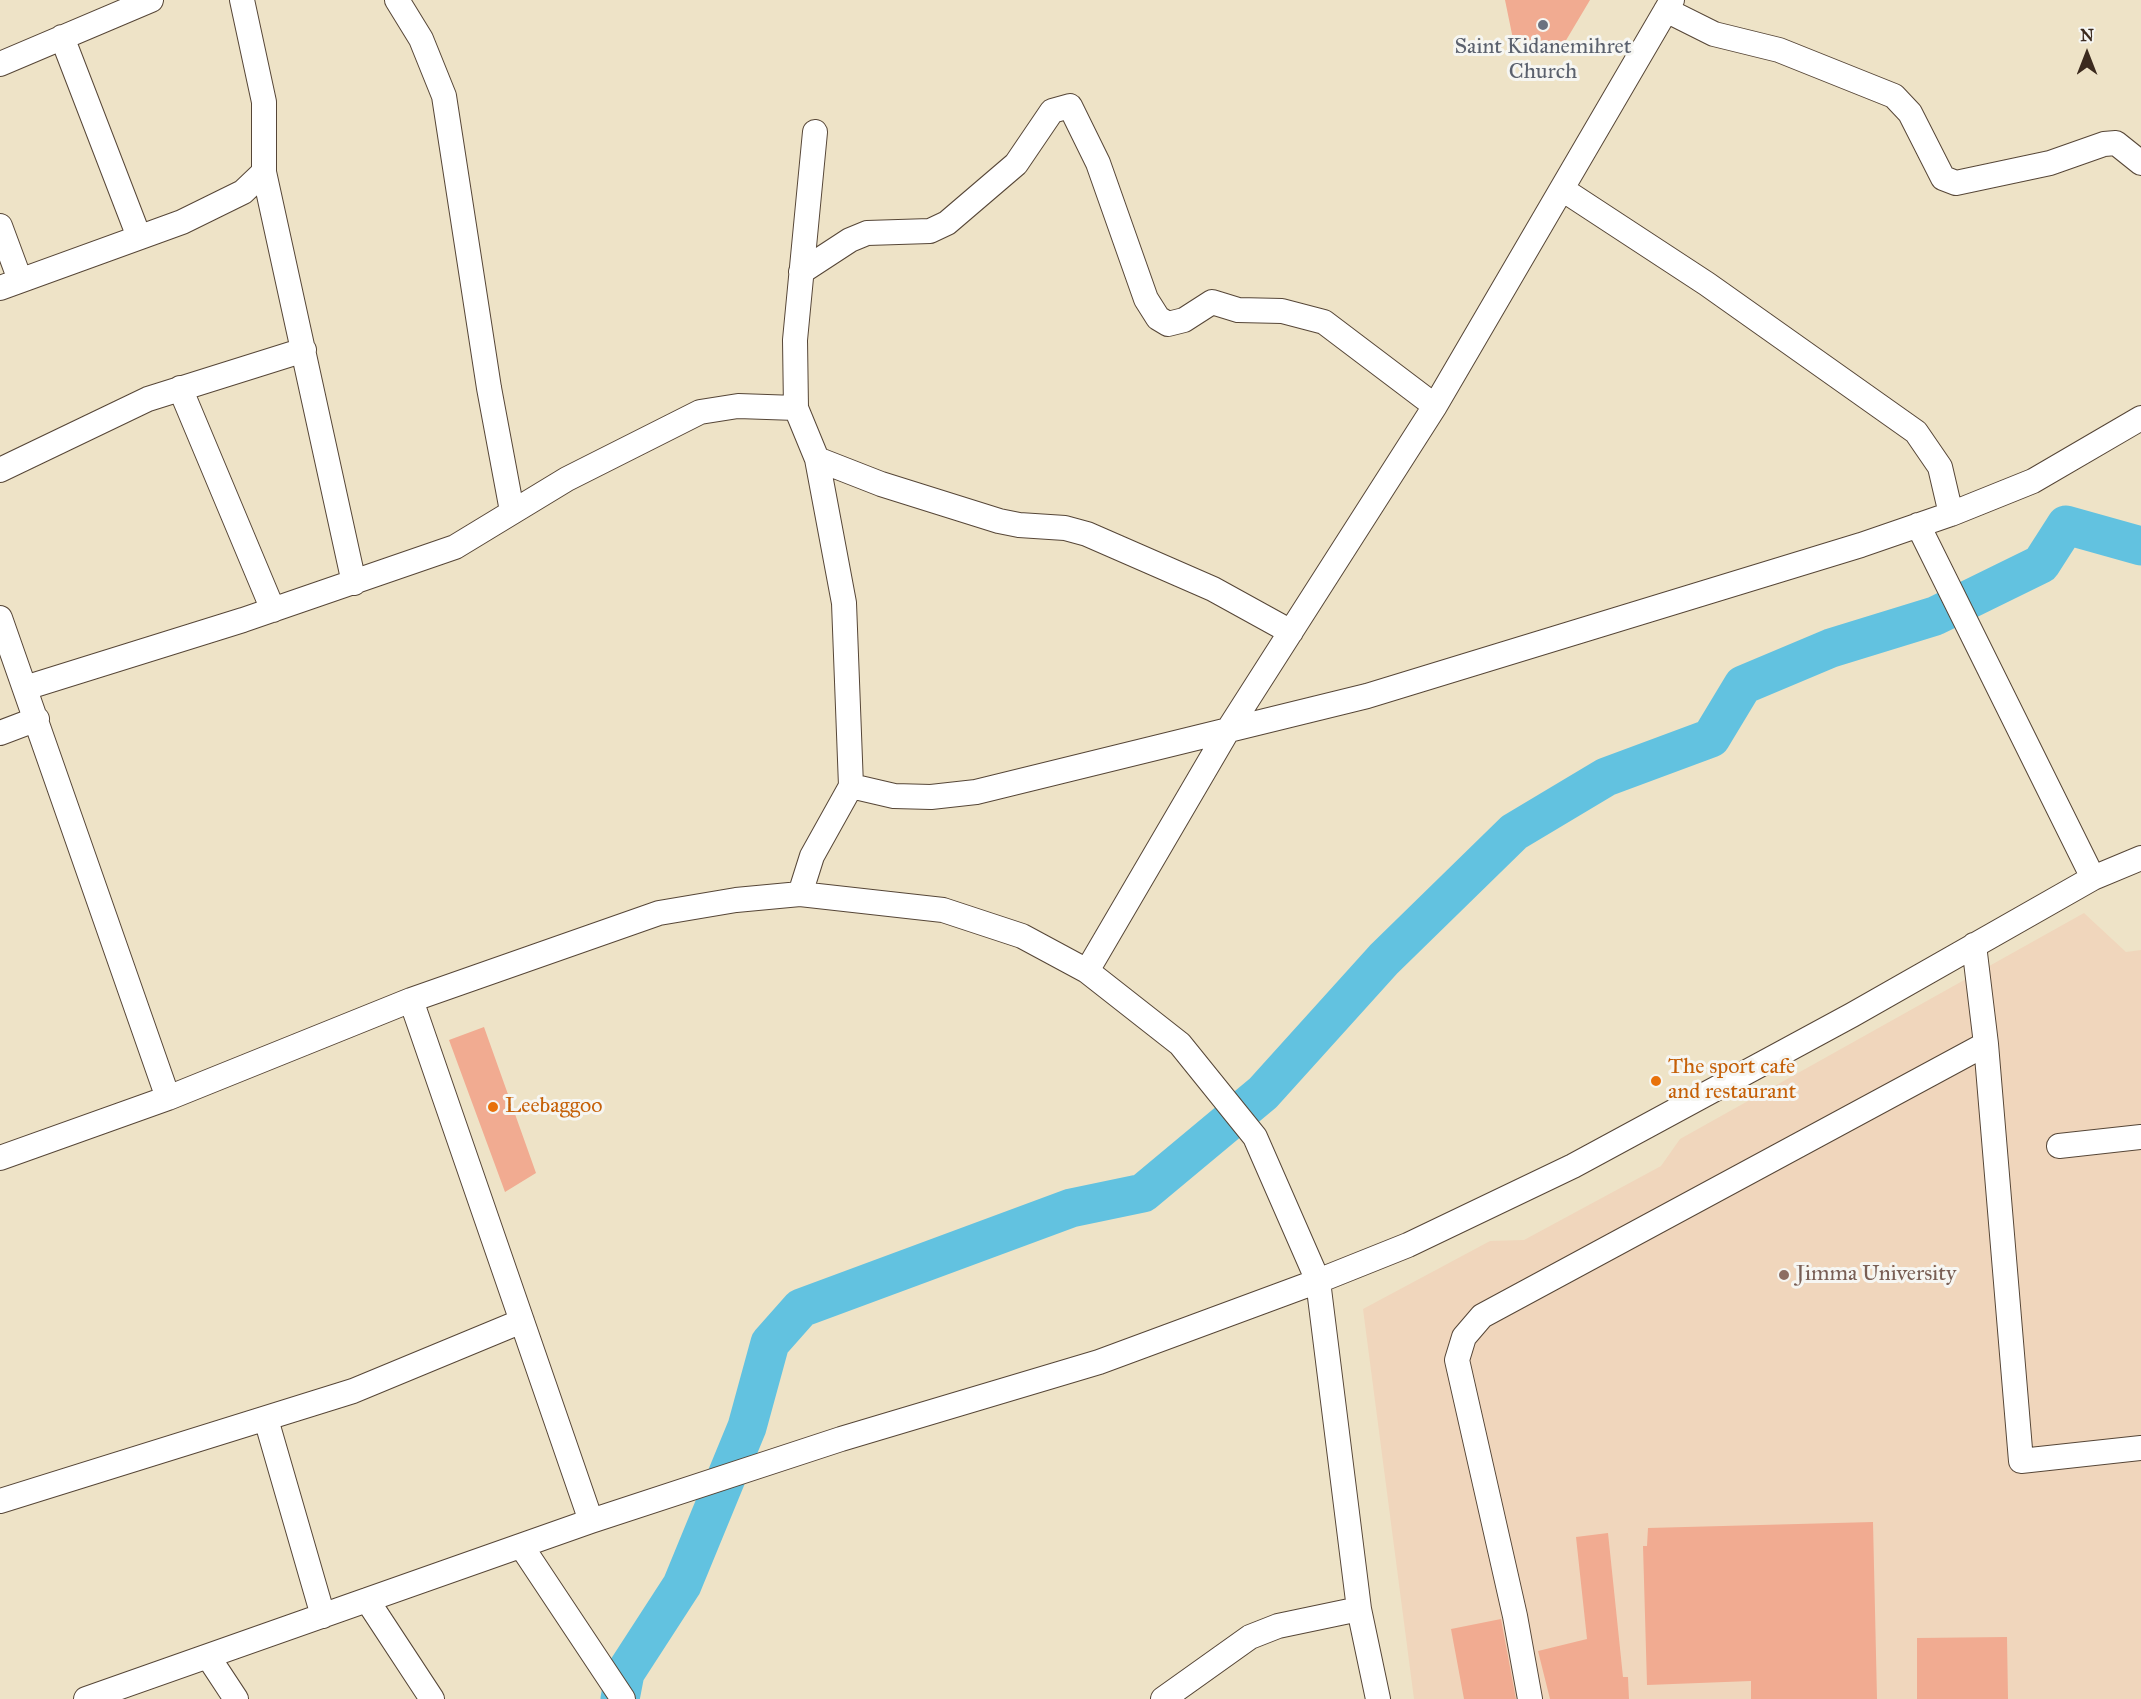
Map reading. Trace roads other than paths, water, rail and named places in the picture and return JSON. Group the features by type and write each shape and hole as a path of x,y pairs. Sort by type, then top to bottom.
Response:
{"street":[{"path":"0,64 151,0"},
{"path":"242,0 264,102 264,172 354,583"},
{"path":"397,0 421,39 444,96 489,388 512,511"},
{"path":"1087,971 1228,730 1435,406 1669,5 1714,34 1779,50 1894,96 1910,112 1942,178 1956,183 2050,164 2104,144 2116,143 2141,163"},
{"path":"62,37 139,237"},
{"path":"801,272 850,240 867,233 930,231 947,223 1016,164 1052,111 1070,106 1098,164 1146,299 1158,318 1168,324 1184,320 1212,302 1238,310 1282,311 1324,321 1435,406"},
{"path":"800,894 812,856 851,786 844,603 817,459 796,408 795,340 815,132"},
{"path":"0,226 10,284 182,222 243,192 264,172"},
{"path":"1562,189 1707,284 1916,432 1940,466 1951,514"},
{"path":"0,470 148,399 304,350"},
{"path":"180,388 273,610"},
{"path":"25,688 273,610 455,547 567,479 700,412 738,406 796,408"},
{"path":"851,786 894,796 931,797 976,792 1366,696 1951,514 2033,481 2141,418"},
{"path":"817,459 881,484 999,521 1019,525 1065,528 1087,534 1213,589 1291,632"},
{"path":"1918,525 2093,878"},
{"path":"0,618 168,1098"},
{"path":"0,733 37,719"},
{"path":"86,1699 209,1658 591,1521 841,1439 1099,1362 1408,1245 1573,1166 1852,1015 2093,878 2141,858"},
{"path":"0,1158 168,1098 411,1000 659,913 736,900 800,894 943,910 1022,936 1087,971 1186,1051 1255,1137 1318,1281 1359,1609 1378,1699"},
{"path":"1974,945 1986,1044 2021,1461 2141,1448"},
{"path":"411,1000 591,1521"},
{"path":"1530,1699 1515,1616 1457,1360 1464,1337 1482,1316 1986,1044"},
{"path":"2059,1146 2141,1137"},
{"path":"0,1501 353,1391 522,1321"},
{"path":"266,1419 323,1616"},
{"path":"522,1547 622,1699"},
{"path":"367,1600 432,1699"},
{"path":"1163,1699 1250,1637 1278,1626 1359,1609"},
{"path":"209,1658 236,1699"}],"waterway":[{"path":"620,1699 625,1673 682,1585 747,1427 770,1343 801,1308 1071,1208 1143,1193 1263,1093 1384,959 1514,832 1606,777 1711,738 1743,685 1831,648 1935,616 2041,564 2066,525 2141,546"}],"place":[{"name":"Saint Kidanemihret Church","path":"1543,25"},
{"name":"The sport cafe and restaurant","path":"1656,1081"},
{"name":"Leebaggoo","path":"493,1107"},
{"name":"Jimma University","path":"1784,1275"}]}
